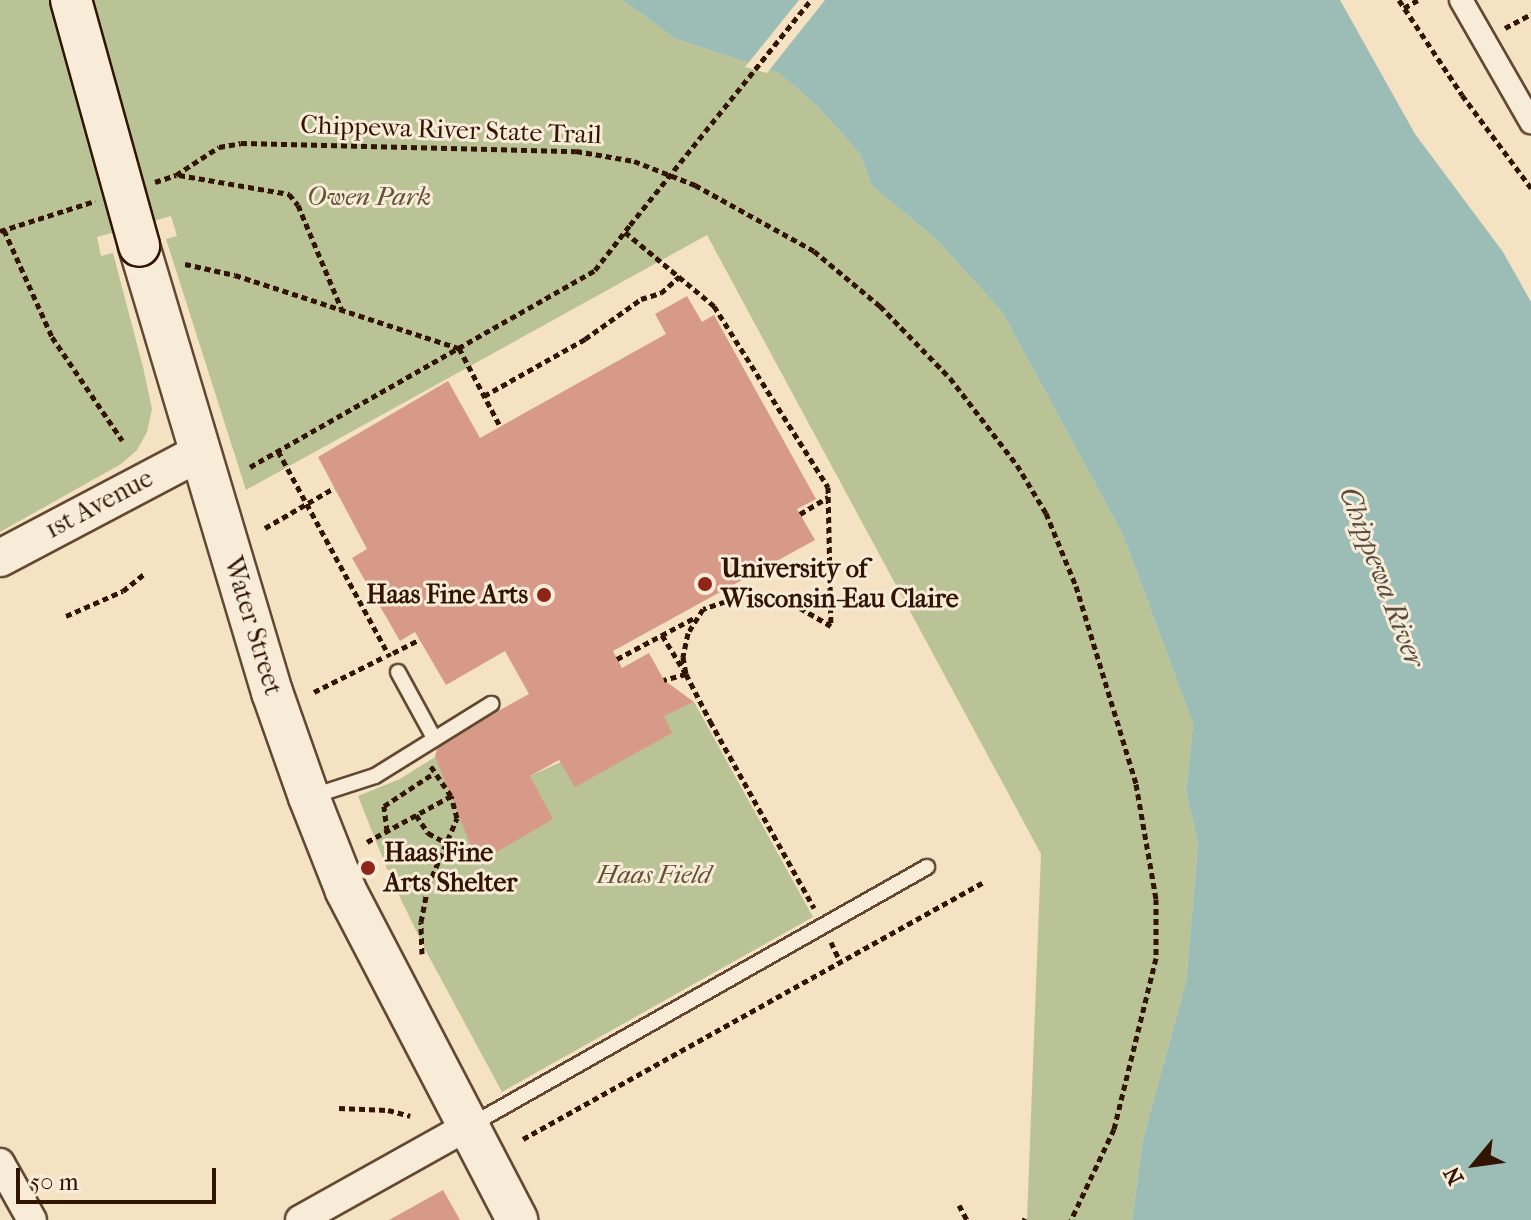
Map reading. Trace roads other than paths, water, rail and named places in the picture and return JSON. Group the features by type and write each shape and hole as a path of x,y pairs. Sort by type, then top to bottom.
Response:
{"main road":[{"name":"Water Street","path":"71,0 199,453 272,692 309,797 346,891 517,1220"}],"street":[{"path":"1461,0 1531,122"},
{"name":"1st Avenue","path":"0,558 199,453"},
{"path":"300,1220 470,1125"},
{"path":"0,1163 32,1220"}],"lane":[{"path":"398,672 434,738"},
{"path":"309,797 375,776 491,704"},
{"path":"470,1125 927,867"}],"water":[{"name":"Chippewa River","path":"622,0 1340,0 1415,134 1503,252 1531,302 1531,1220 1132,1220 1143,1138 1186,982 1198,843 1186,792 1193,724 1123,535 1002,312 937,240 872,186 860,154 818,107 779,73 676,39"}],"place":[{"name":"University of Wisconsin-Eau Claire","path":"705,584"},
{"name":"Haas Fine Arts","path":"544,595"},
{"name":"Haas Fine Arts Shelter","path":"368,868"}],"park label":[{"name":"Owen Park","path":"369,197"},
{"name":"Haas Field","path":"654,875"}]}
